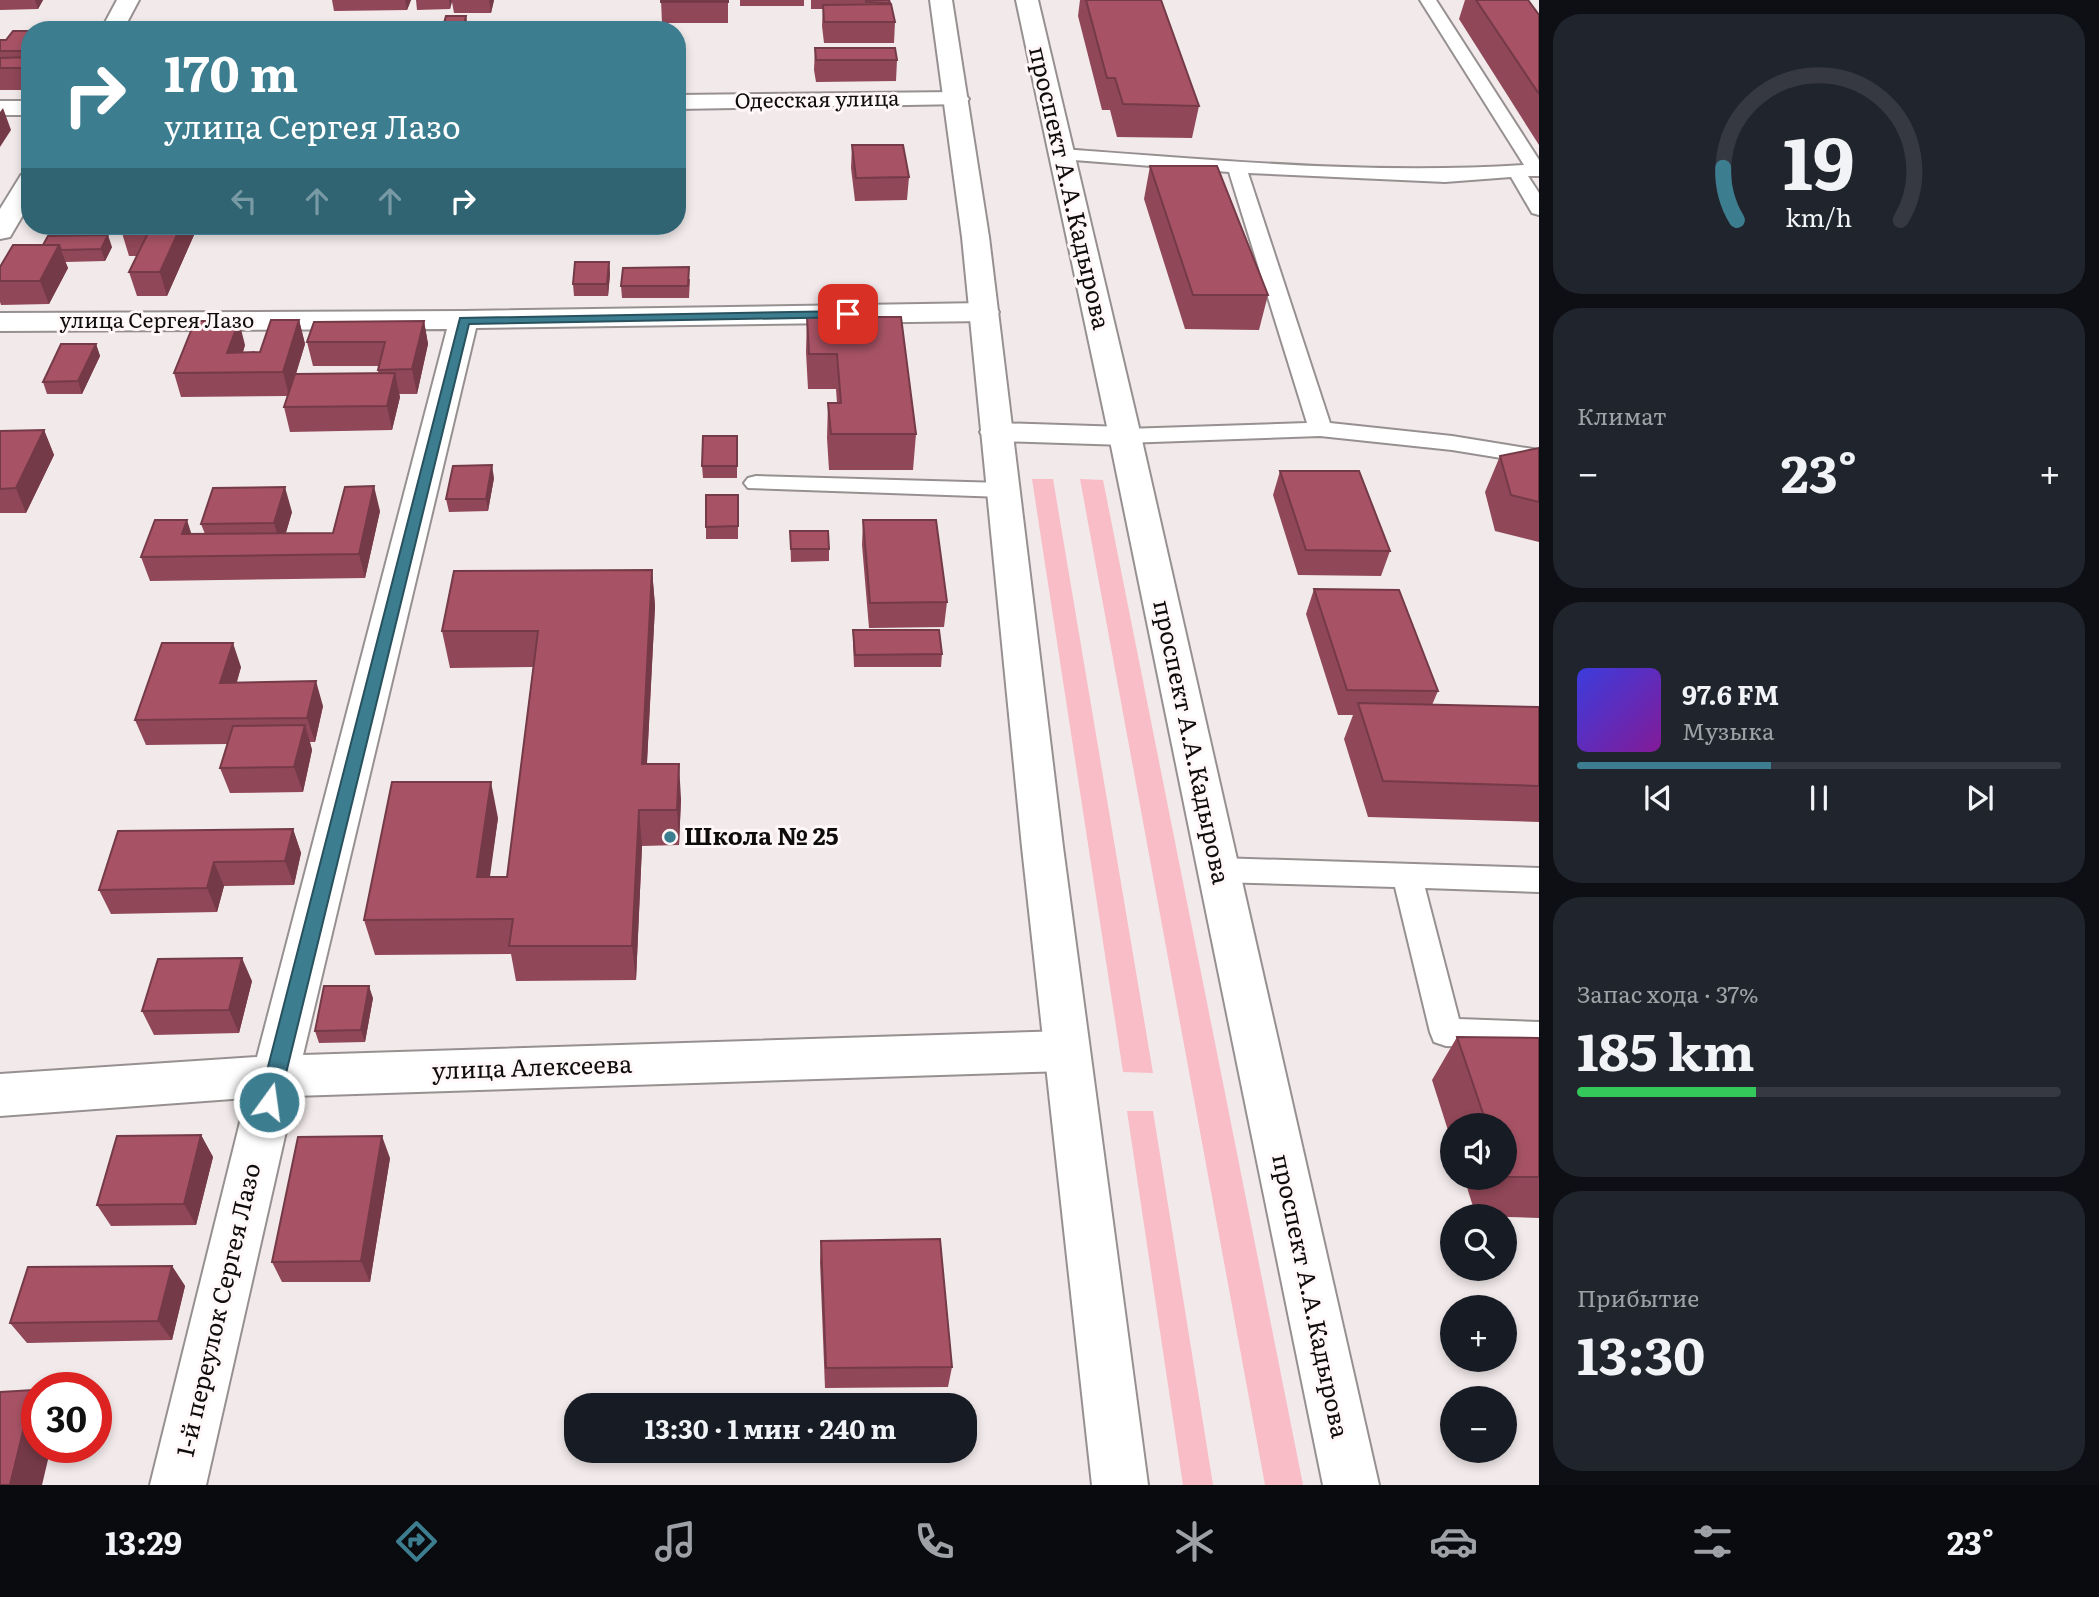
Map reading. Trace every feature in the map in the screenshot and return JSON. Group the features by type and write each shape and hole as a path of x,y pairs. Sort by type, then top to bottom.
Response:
{"street":[{"path":"117,21 128,0"},
{"path":"941,0 985,312 1065,1051 1120,1485"},
{"name":"проспект А.А.Кадырова","path":"1027,0 1125,436 1351,1485"},
{"name":"Одесская улица","path":"686,102 957,99"},
{"path":"0,108 21,108"},
{"path":"0,231 21,195"},
{"name":"улица Сергея Лазо","path":"0,322 464,320 985,312"},
{"name":"1-й переулок Сергея Лазо","path":"178,1485 275,1076 464,320"},
{"path":"996,432 1125,436"},
{"name":"улица Алексеева","path":"0,1095 275,1076 1065,1051"}],"lane":[{"path":"1061,154 1237,167 1445,176 1537,170 1428,0"},
{"path":"1237,167 1320,429"},
{"path":"1516,171 1539,209"},
{"path":"1125,436 1320,429 1452,443 1539,457"},
{"path":"756,483 1003,490"},
{"path":"1218,870 1539,880"},
{"path":"1407,876 1446,1032 1539,1036"}],"shaded area":[{"path":"1032,479 1053,479 1153,1073 1123,1072"},
{"path":"1080,479 1103,480 1303,1485 1265,1485"},
{"path":"1127,1111 1153,1111 1213,1485 1183,1485"}],"building":[{"path":"728,0 728,2 661,2"},
{"path":"889,0 890,3 866,2"},
{"path":"1086,0 1161,0 1199,106 1123,104 1115,78 1107,78"},
{"path":"1476,0 1528,0 1539,15 1539,94"},
{"path":"891,4 895,22 824,22 823,5"},
{"path":"446,16 466,16 465,21 445,21"},
{"path":"13,31 21,31 21,51 0,51 0,40 6,40"},
{"path":"815,48 895,48 897,60 816,60"},
{"path":"21,57 21,68 0,68 0,58"},
{"path":"852,145 903,145 909,177 856,178"},
{"path":"1150,166 1217,166 1268,295 1193,295"},
{"path":"108,235 101,249 61,250 59,245 43,245 48,236"},
{"path":"147,235 177,235 160,272 129,272"},
{"path":"13,245 59,245 40,281 0,281 0,267"},
{"path":"575,262 609,262 607,284 573,284"},
{"path":"689,267 688,286 621,286 623,268"},
{"path":"807,317 901,317 916,434 831,434 828,403 841,403 837,354 809,354"},
{"path":"271,320 299,320 283,372 174,373 195,321 239,321 227,353 260,352"},
{"path":"424,321 412,369 378,370 385,342 307,342 314,322"},
{"path":"61,344 96,344 78,381 43,382"},
{"path":"395,373 387,406 284,407 295,374"},
{"path":"44,430 16,488 0,489 0,431"},
{"path":"703,436 737,436 737,466 702,466"},
{"path":"1539,448 1539,502 1511,495 1500,456"},
{"path":"492,465 486,499 446,499 453,466"},
{"path":"1280,471 1359,471 1390,551 1306,550"},
{"path":"374,486 359,554 141,557 155,520 187,520 182,534 333,533 345,487"},
{"path":"285,487 274,523 201,524 213,488"},
{"path":"706,495 738,495 738,526 706,527"},
{"path":"863,520 936,520 947,602 870,603"},
{"path":"790,531 828,531 829,549 791,549"},
{"path":"652,570 642,764 679,764 677,810 639,810 632,946 509,946 513,919 364,920 392,782 491,782 477,877 507,877 538,631 442,631 454,571"},
{"path":"1314,589 1399,590 1438,691 1347,690"},
{"path":"853,630 939,630 942,654 855,655"},
{"path":"162,643 233,643 220,683 316,681 307,718 135,720"},
{"path":"1358,703 1539,707 1539,786 1383,781"},
{"path":"305,725 294,767 220,768 233,726"},
{"path":"293,829 285,861 214,862 207,888 99,890 118,831"},
{"path":"242,958 229,1010 142,1011 158,959"},
{"path":"324,986 369,986 361,1030 315,1031"},
{"path":"1457,1037 1539,1038 1539,1177 1517,1177 1517,1113 1483,1113"},
{"path":"201,1135 184,1204 97,1205 117,1136"},
{"path":"382,1136 361,1261 272,1262 298,1137"},
{"path":"940,1239 952,1367 826,1368 821,1241"},
{"path":"172,1266 158,1321 10,1323 28,1267"},
{"path":"21,1391 21,1440 10,1485 0,1485 0,1392"}],"place":[{"name":"Школа № 25","path":"670,837"}],"route":[{"path":"269,1102 464,320 848,314"}]}
